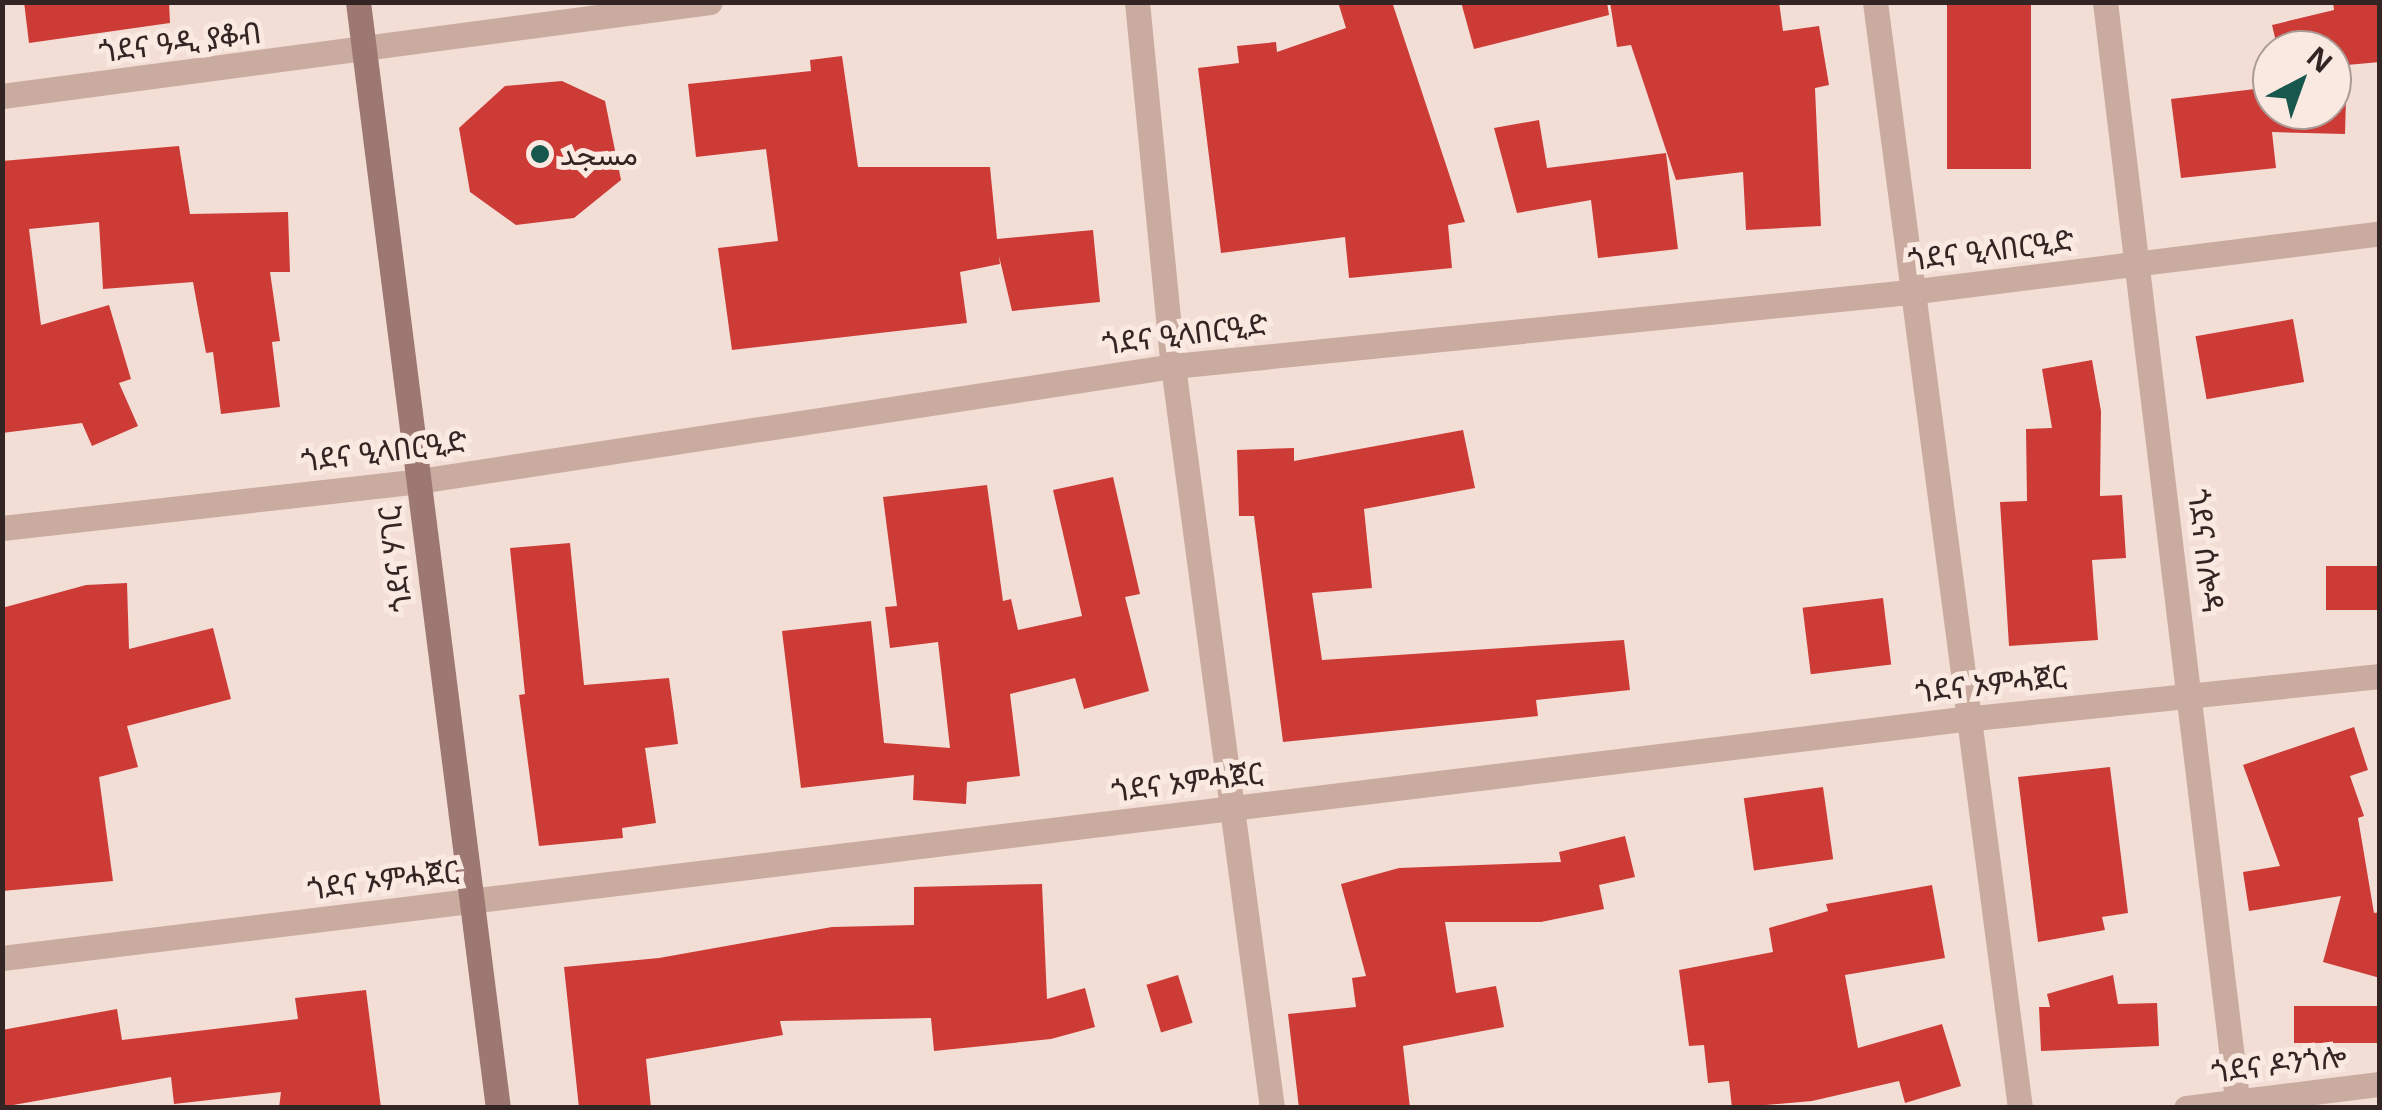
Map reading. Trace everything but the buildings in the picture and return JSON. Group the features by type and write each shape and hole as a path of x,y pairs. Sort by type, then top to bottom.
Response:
{"street":[{"name":"ጎደና ሃገር","path":"358,2 498,1108"},
{"name":"ጎደና ዓዲ ያቆብ","path":"2,96 365,52 710,2"},
{"path":"1137,2 1174,366 1272,1108"},
{"path":"1876,2 1964,719 2020,1108"},
{"name":"ጎደና ሰሎዳ","path":"2105,2 2192,695 2238,1104"},
{"name":"ጎደና ዒላበርዒድ","path":"2,528 418,480 1174,366 1909,292 2380,233"},
{"name":"ጎደና ኦምሓጀር","path":"2,958 1964,719 2380,676"},
{"name":"ጎደና ዶንጎሎ","path":"2186,1108 2380,1084"}],"place":[{"name":"مسجد","path":"540,154"}]}
